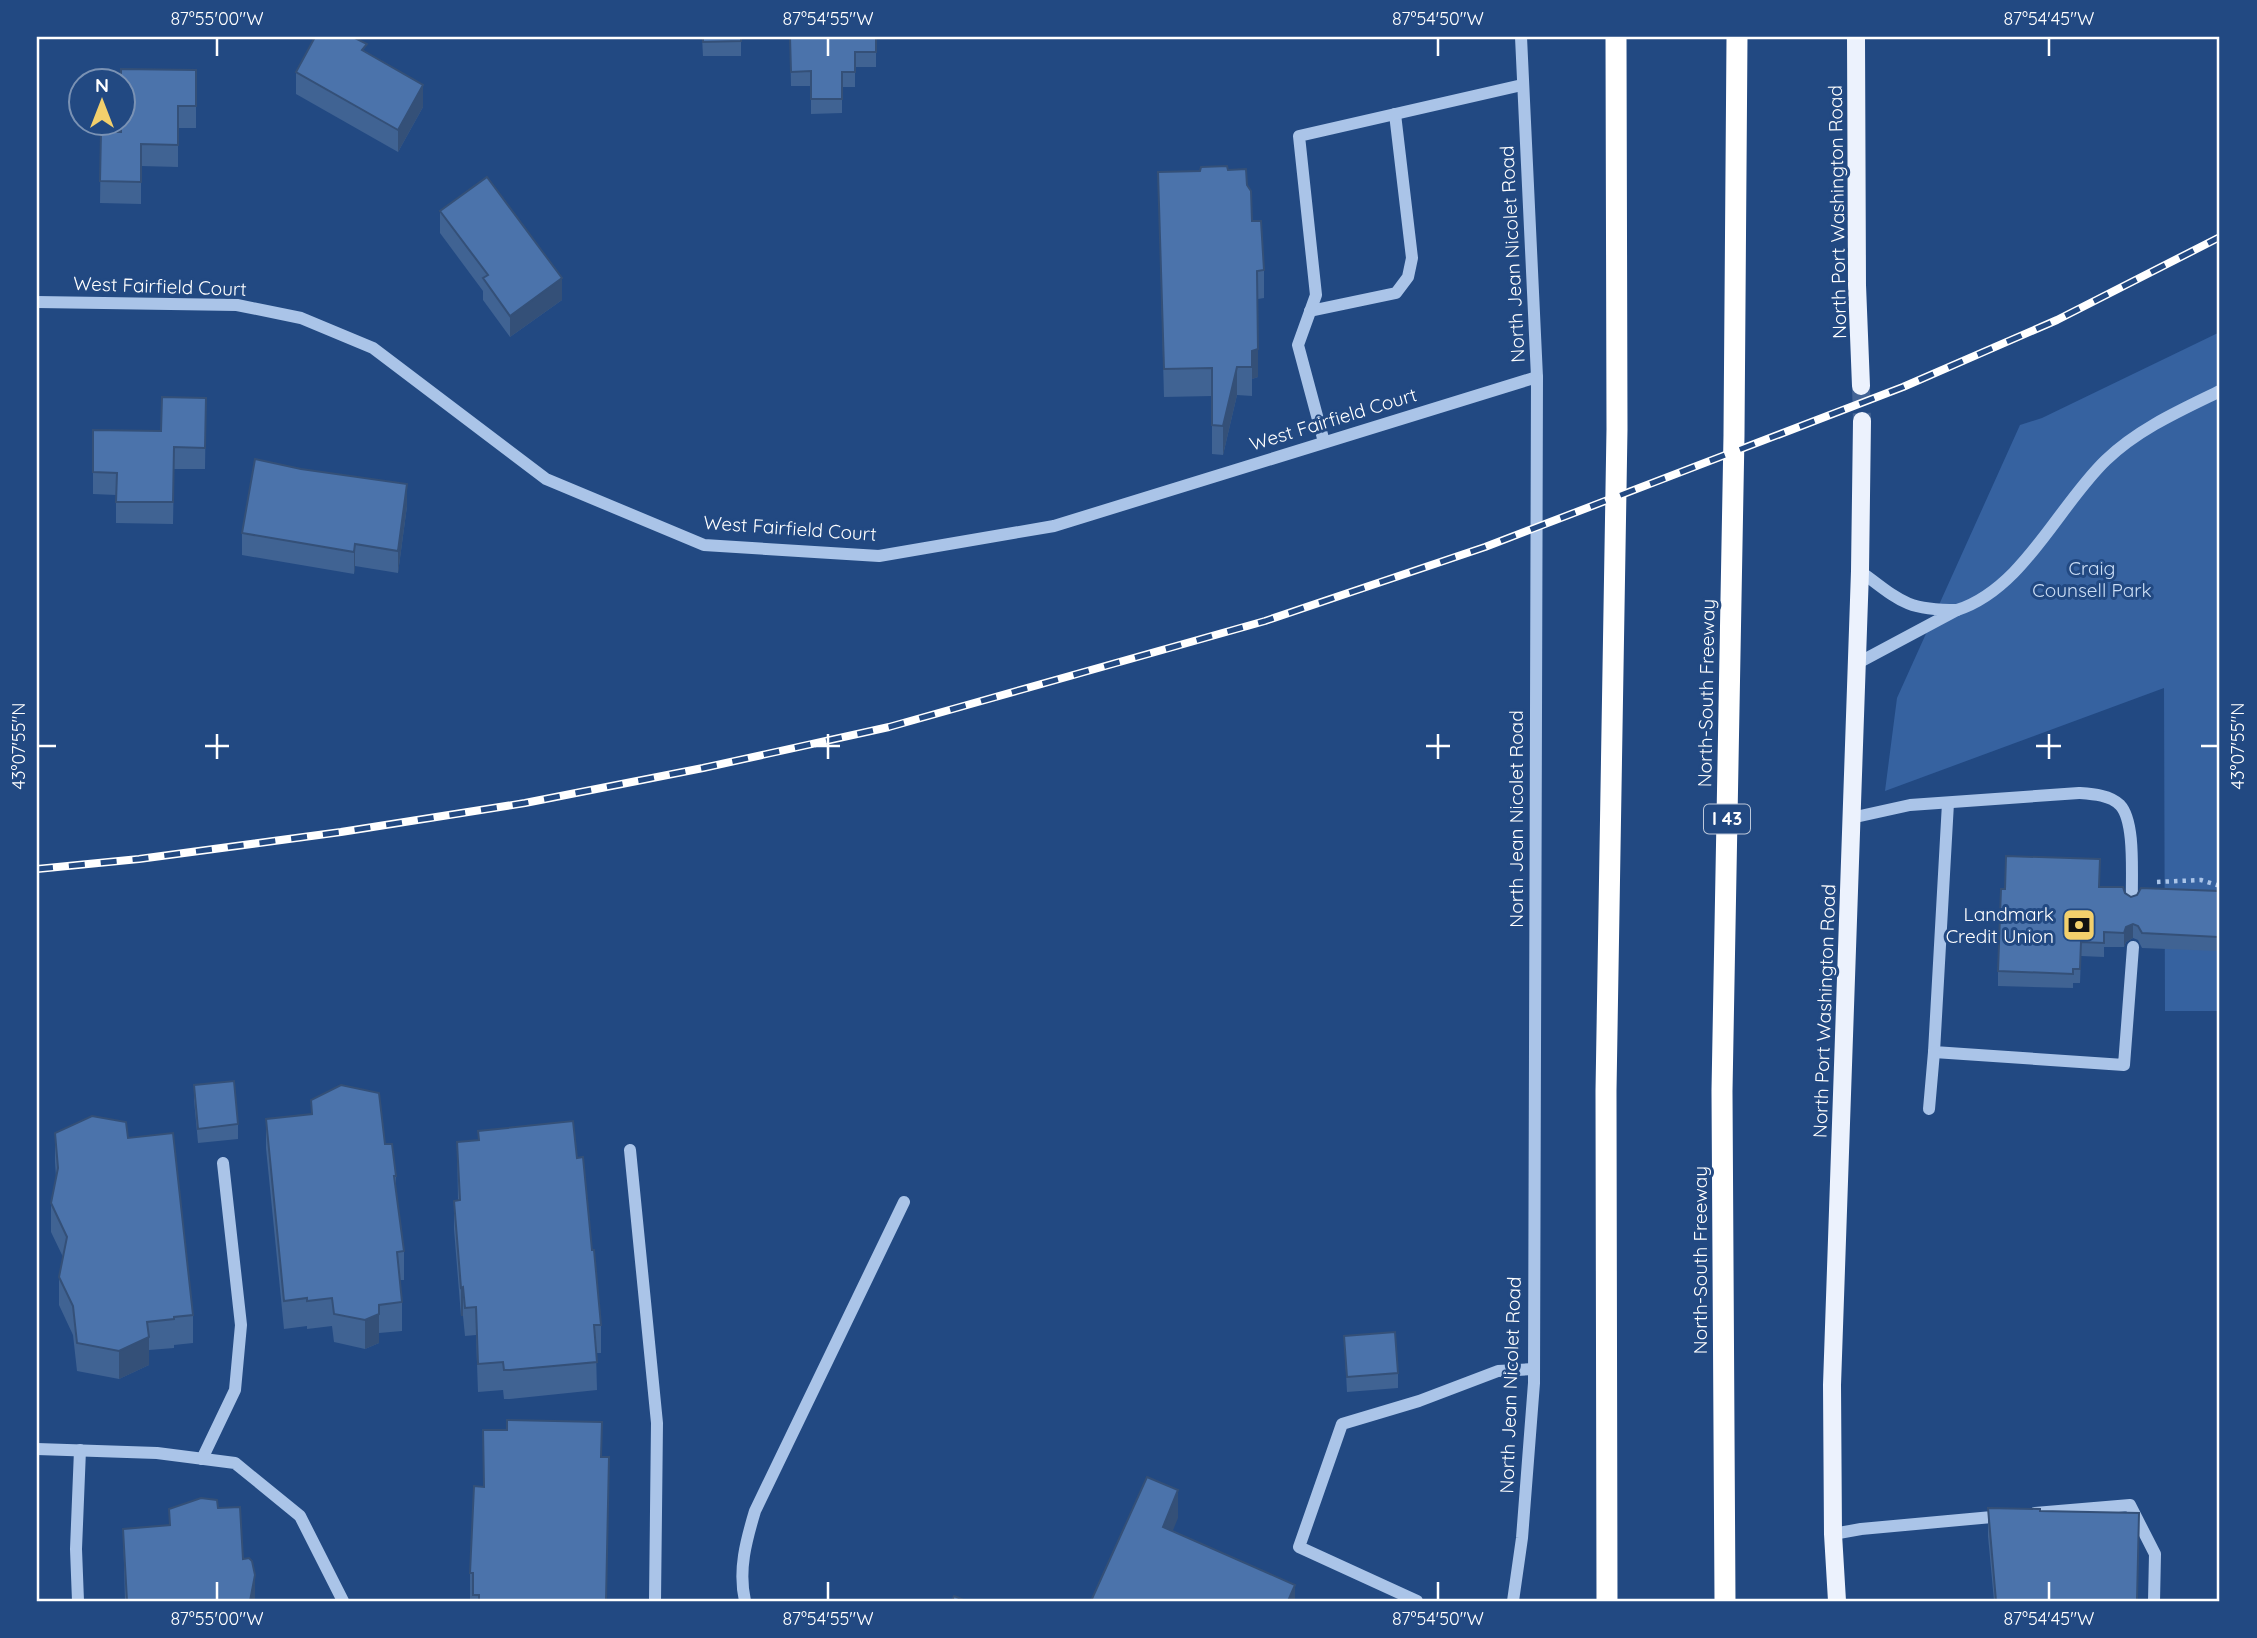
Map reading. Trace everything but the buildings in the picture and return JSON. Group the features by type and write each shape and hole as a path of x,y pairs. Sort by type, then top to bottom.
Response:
{"highway":[{"path":"1607,1601 1606,1091 1617,429 1616,37"},
{"name":"North-South Freeway","path":"1725,1601 1722,1091 1734,435 1737,37"}],"main road":[{"name":"North Port Washington Road","path":"1856,37 1857,285 1861,386"},
{"name":"North Port Washington Road","path":"1837,1601 1833,1534 1832,1385 1860,571 1862,421"}],"street":[{"name":"North Jean Nicolet Road","path":"1513,1601 1522,1538 1534,1369 1537,377 1521,37"},
{"path":"1324,442 1298,345 1316,295 1299,136 1522,85"},
{"path":"1310,311 1396,293 1408,277 1412,258 1395,114"},
{"name":"West Fairfield Court","path":"37,302 237,305 301,318 373,348 546,479 704,545 879,556 1054,526 1537,377"},
{"path":"1856,664 1993,592 2018,568 2084,481 2108,457 2172,415 2220,391"},
{"path":"1860,571 1904,604 1926,610 1957,610"},
{"path":"1851,818 1910,805 2079,793 2099,795 2118,803 2128,816 2132,902"},
{"path":"1929,1109 1948,803"},
{"path":"1934,1052 2124,1065 2133,947"},
{"path":"631,1150 657,1423 655,1601"},
{"path":"202,1458 235,1390 241,1325 223,1163"},
{"path":"745,1601 742,1589 744,1550 755,1511 904,1202"},
{"path":"1417,1601 1299,1547 1342,1424 1419,1401 1498,1371 1534,1369"},
{"path":"37,1449 158,1453 235,1463 300,1516 343,1601"},
{"path":"78,1601 76,1549 80,1450"},
{"path":"1833,1534 1942,1521 2130,1505 2155,1554 2154,1601"}],"path":[{"path":"2132,902 2156,882 2201,880 2220,886"}],"green space":[{"name":"Craig Counsell Park","path":"2220,332 2220,1011 2165,1011 2164,688 1885,791 1897,698 2020,425 2042,418"}],"tunnel":[{"path":"1861,386 1862,421"}],"railway":[{"path":"37,869 139,859 341,832 525,803 703,768 889,727 1265,621 1485,547 1903,387 2057,320 2220,237"}],"place":[{"name":"Landmark Credit Union","path":"2079,925"}]}
